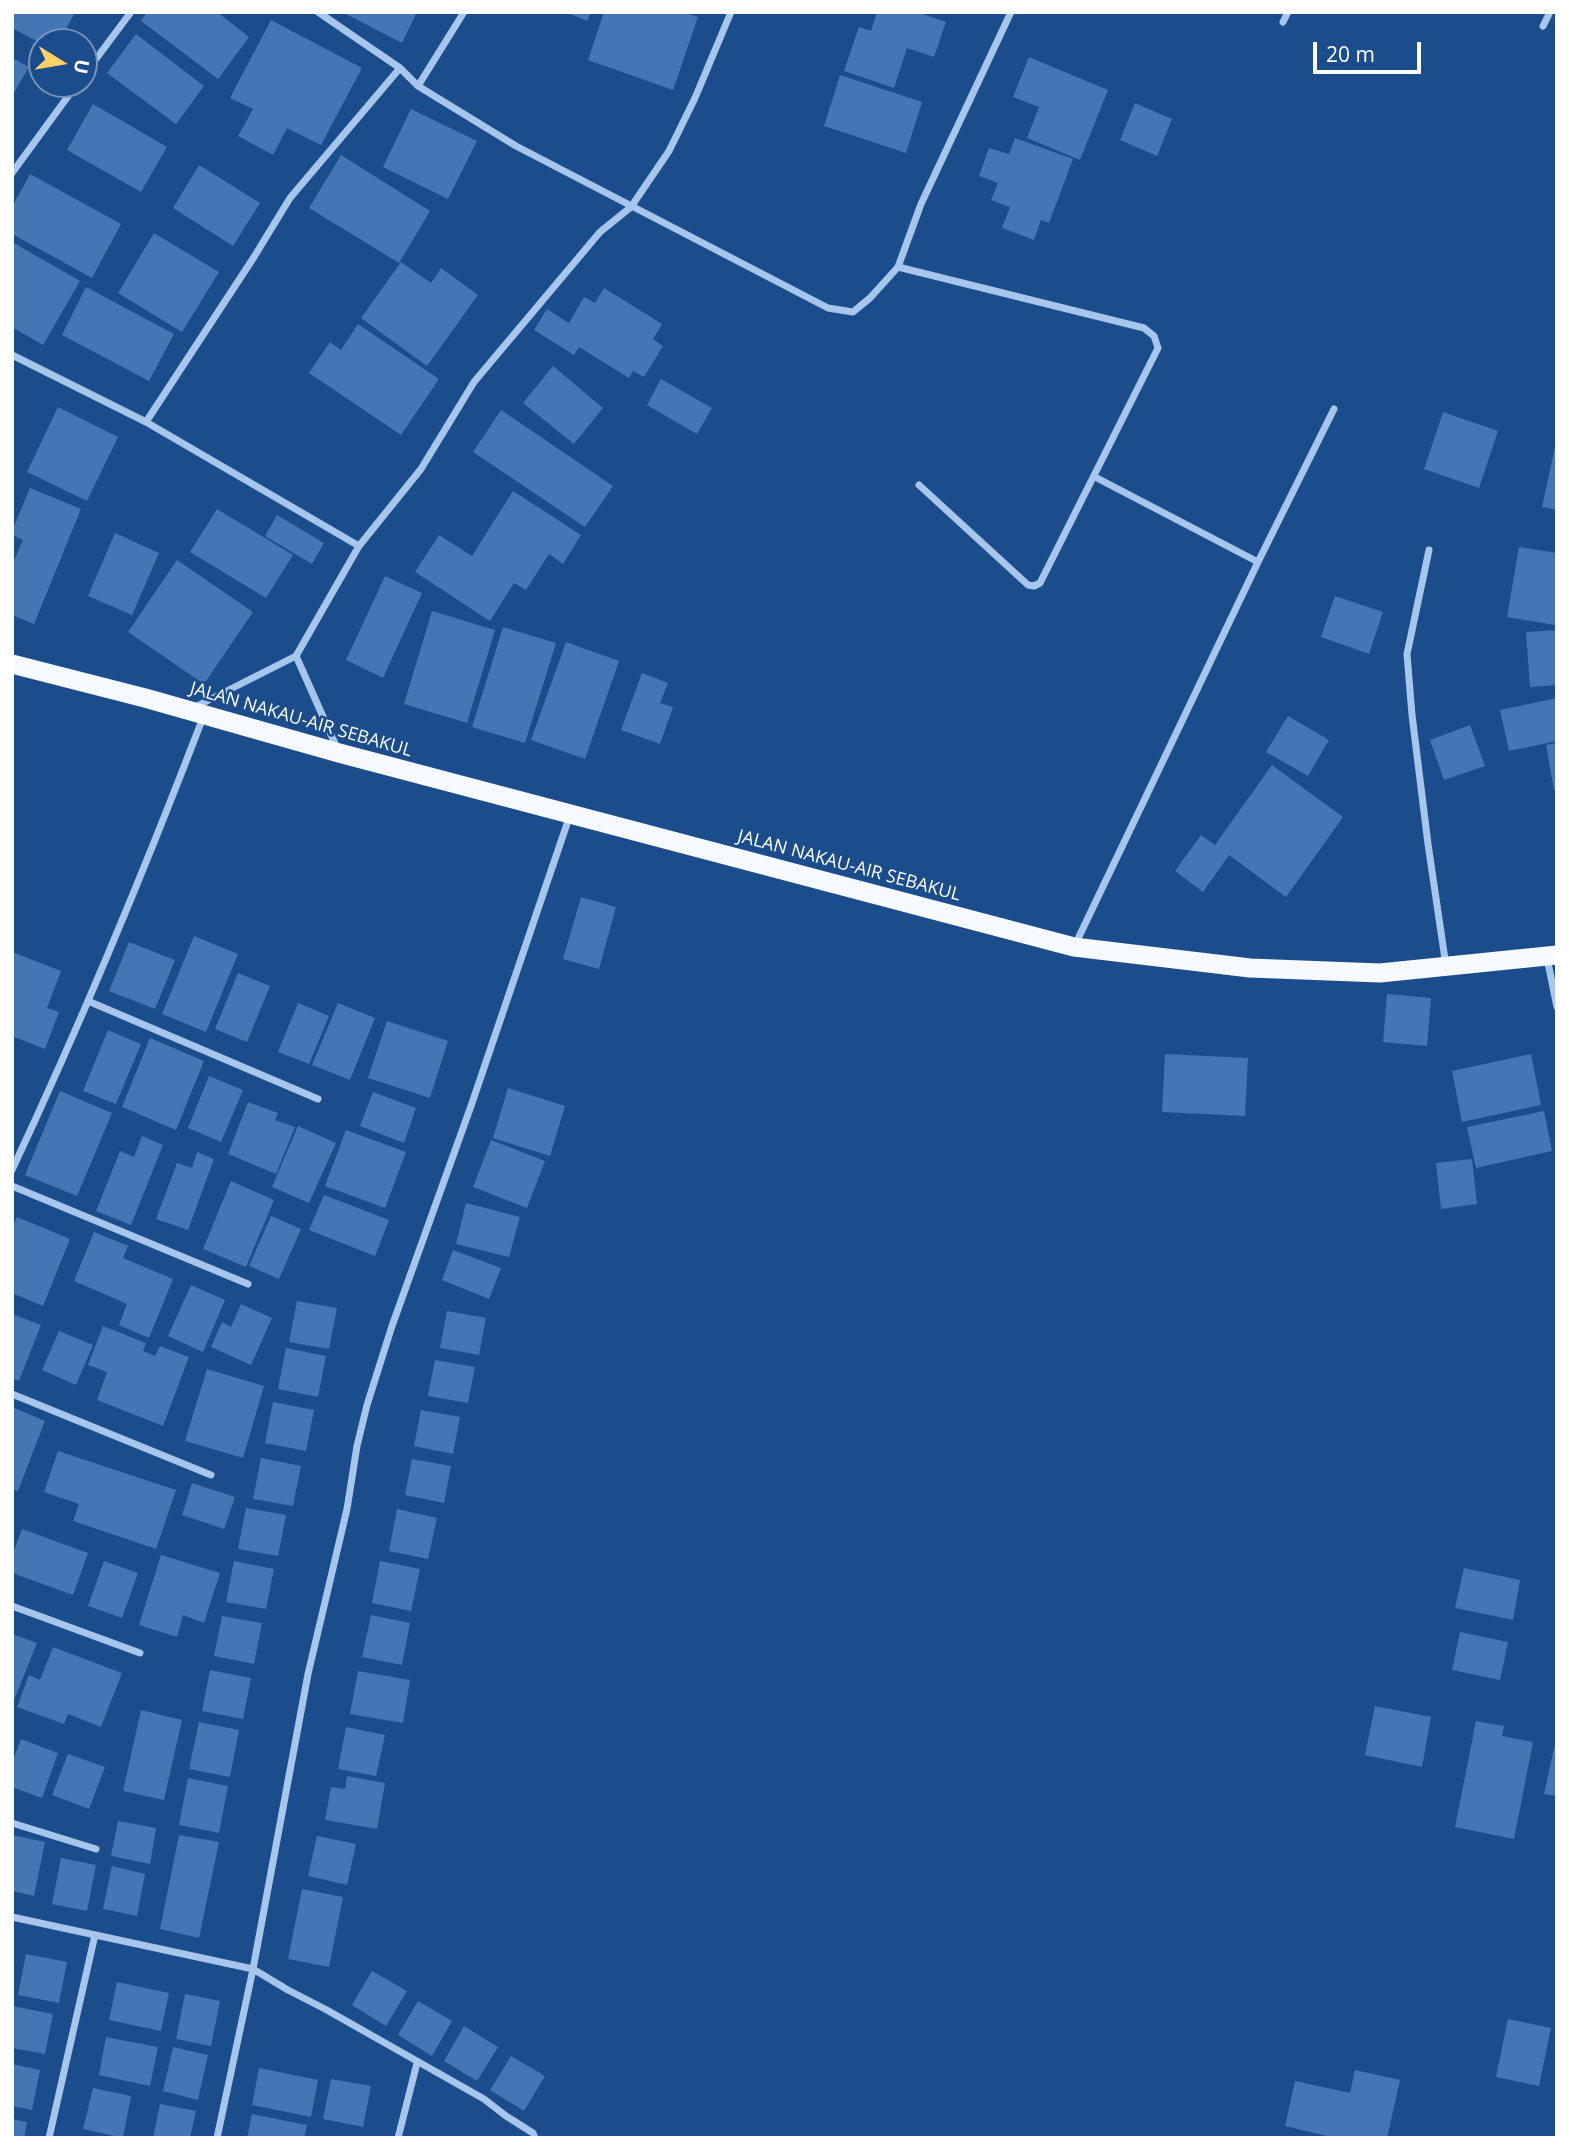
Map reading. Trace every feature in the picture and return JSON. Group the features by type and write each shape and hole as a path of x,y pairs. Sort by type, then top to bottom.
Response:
{"highway":[{"name":"JALAN NAKAU-AIR SEBAKUL","path":"12,664 1074,947 1250,968 1380,973 1552,956"}],"street":[{"path":"98,56 131,12"},
{"path":"318,12 400,68 418,86 516,146 828,309 853,312 870,298 898,267 921,204 1011,12"},
{"path":"418,86 464,12"},
{"path":"12,1170 16,1152 89,1001 172,800 196,713 296,656 359,546 421,468 474,382 600,232 631,207 669,151 695,98 731,12"},
{"path":"1283,22 1288,12"},
{"path":"1543,26 1550,12"},
{"path":"146,422 290,198 400,68"},
{"path":"12,173 67,98"},
{"path":"898,267 1144,328 1154,336 1158,348 1040,583 1028,585 919,485"},
{"path":"12,355 146,422 359,546"},
{"path":"1074,947 1258,562 1334,410"},
{"path":"1095,477 1258,562"},
{"path":"1429,550 1407,654 1428,844 1446,967"},
{"path":"296,656 339,753"},
{"path":"217,2138 253,1969 308,1674 347,1509 367,1405 392,1326 571,815"},
{"path":"1552,956 1557,1007"},
{"path":"89,1001 318,1099"},
{"path":"12,1186 248,1284"},
{"path":"12,1394 211,1475"},
{"path":"12,1606 140,1653"},
{"path":"12,1823 96,1849"},
{"path":"12,1917 253,1969 484,2099 533,2133 535,2138"},
{"path":"49,2138 95,1934"},
{"path":"398,2138 417,2063"}],"building":[{"path":"13,12 75,12 66,28 28,28 28,37 12,28"},
{"path":"147,12 217,12 249,37 218,79 141,21"},
{"path":"342,12 417,12 402,43"},
{"path":"566,12 591,12 587,21"},
{"path":"604,12 683,12 698,17 673,90 588,60"},
{"path":"877,12 917,12 946,22 934,57 907,48 894,88 844,71 859,27 871,31"},
{"path":"271,20 362,68 321,145 287,128 273,155 238,136 253,109 230,98"},
{"path":"136,34 204,86 176,124 107,73"},
{"path":"1029,57 1108,90 1080,160 1027,138 1039,107 1013,97"},
{"path":"12,58 28,69 12,96"},
{"path":"840,75 922,102 906,153 824,126"},
{"path":"1135,103 1172,119 1157,156 1120,140"},
{"path":"93,104 167,147 141,192 67,150"},
{"path":"411,109 477,141 448,199 383,167"},
{"path":"1015,138 1073,159 1049,223 1041,220 1034,240 1002,228 1010,207 991,200 998,183 979,176 989,148 1009,154"},
{"path":"341,155 430,211 399,263 309,208"},
{"path":"199,165 260,203 233,246 173,208"},
{"path":"30,174 121,224 92,278 12,234 12,207"},
{"path":"154,233 219,272 182,332 118,293"},
{"path":"12,242 80,281 43,345 12,327"},
{"path":"401,262 431,283 441,268 478,295 427,366 361,318"},
{"path":"86,287 174,334 149,381 62,335"},
{"path":"604,288 662,324 653,339 663,346 644,377 633,371 629,378 579,347 574,355 534,330 547,309 569,323 584,297 595,303"},
{"path":"358,324 439,379 401,435 309,373 330,342 341,350"},
{"path":"553,366 603,408 574,444 523,403"},
{"path":"661,379 712,408 697,434 647,405"},
{"path":"58,407 118,437 87,501 27,472"},
{"path":"501,410 613,486 585,527 473,452"},
{"path":"1443,412 1498,431 1479,488 1424,469"},
{"path":"1557,442 1557,510 1542,507"},
{"path":"30,488 81,509 34,624 12,615 12,565 23,540 12,535 12,531"},
{"path":"513,491 581,535 563,564 549,554 526,590 514,583 490,621 415,572 439,535 472,556"},
{"path":"217,509 293,555 266,598 190,552"},
{"path":"277,515 324,543 312,564 265,536"},
{"path":"115,533 159,553 132,615 88,596"},
{"path":"1519,547 1557,553 1555,625 1507,617"},
{"path":"177,560 253,612 204,684 128,632"},
{"path":"385,576 422,593 383,678 346,660"},
{"path":"1335,596 1383,612 1369,654 1321,637"},
{"path":"432,611 495,630 467,723 404,704"},
{"path":"503,627 556,643 525,743 472,727"},
{"path":"1557,630 1557,685 1530,687 1526,632"},
{"path":"566,642 619,661 585,759 531,740"},
{"path":"642,673 668,683 660,703 673,707 660,744 621,730"},
{"path":"1557,698 1557,741 1509,751 1500,710"},
{"path":"1288,716 1329,740 1308,776 1266,752"},
{"path":"1470,725 1485,766 1444,780 1430,740"},
{"path":"1557,743 1557,790 1554,790 1546,745"},
{"path":"1272,765 1343,817 1286,897 1229,855 1203,892 1175,871 1201,835 1215,845"},
{"path":"581,897 616,907 599,969 563,959"},
{"path":"194,936 238,954 206,1032 162,1014"},
{"path":"129,942 175,960 155,1009 109,991"},
{"path":"12,952 61,971 47,1008 59,1012 45,1049 12,1036"},
{"path":"238,973 270,986 247,1042 215,1029"},
{"path":"1387,994 1431,998 1427,1046 1383,1042"},
{"path":"298,1003 329,1016 309,1064 278,1052"},
{"path":"338,1003 375,1018 350,1080 312,1065"},
{"path":"387,1021 448,1041 430,1098 368,1078"},
{"path":"108,1030 141,1044 116,1104 83,1091"},
{"path":"150,1038 204,1061 176,1130 122,1107"},
{"path":"1165,1054 1248,1058 1245,1116 1162,1112"},
{"path":"1531,1054 1541,1105 1462,1122 1452,1071"},
{"path":"209,1076 243,1090 221,1142 188,1128"},
{"path":"508,1088 565,1106 550,1156 493,1138"},
{"path":"60,1091 112,1113 77,1196 25,1175"},
{"path":"373,1092 416,1108 404,1143 360,1126"},
{"path":"248,1102 278,1113 275,1120 295,1127 276,1174 228,1154"},
{"path":"1544,1111 1552,1151 1476,1168 1467,1127"},
{"path":"298,1126 336,1143 309,1203 272,1187"},
{"path":"346,1130 406,1152 385,1208 325,1186"},
{"path":"142,1136 163,1145 131,1225 96,1211 120,1151 134,1157"},
{"path":"491,1140 545,1161 527,1208 473,1187"},
{"path":"197,1152 214,1159 188,1230 156,1219 177,1163 192,1168"},
{"path":"1472,1159 1477,1204 1441,1209 1436,1163"},
{"path":"231,1181 274,1200 246,1267 203,1249"},
{"path":"324,1195 389,1220 375,1256 309,1230"},
{"path":"466,1203 520,1217 509,1257 456,1244"},
{"path":"271,1216 301,1229 279,1279 249,1266"},
{"path":"17,1217 70,1239 43,1306 12,1293 12,1229"},
{"path":"94,1232 128,1246 123,1258 173,1279 149,1338 119,1325 127,1304 74,1281"},
{"path":"453,1250 501,1268 489,1299 442,1280"},
{"path":"191,1285 225,1300 203,1352 168,1336"},
{"path":"297,1301 337,1308 329,1349 289,1342"},
{"path":"241,1304 272,1318 251,1365 211,1347 222,1322 231,1327"},
{"path":"447,1311 486,1318 479,1355 440,1348"},
{"path":"12,1314 41,1325 19,1381 12,1378"},
{"path":"103,1326 146,1343 143,1351 155,1356 160,1346 189,1357 163,1426 97,1400 107,1372 88,1365"},
{"path":"59,1331 93,1345 76,1385 42,1370"},
{"path":"286,1348 326,1356 318,1397 278,1389"},
{"path":"435,1360 475,1367 468,1403 428,1396"},
{"path":"207,1369 264,1386 243,1458 185,1441"},
{"path":"273,1402 314,1410 306,1451 265,1443"},
{"path":"12,1407 45,1421 18,1491 12,1489"},
{"path":"421,1410 460,1417 453,1454 414,1446"},
{"path":"58,1451 176,1490 156,1549 73,1521 79,1504 44,1492"},
{"path":"261,1458 301,1466 293,1506 253,1499"},
{"path":"412,1459 451,1466 444,1503 405,1495"},
{"path":"192,1483 235,1497 224,1529 182,1515"},
{"path":"246,1508 286,1515 278,1556 238,1549"},
{"path":"397,1509 437,1518 428,1559 389,1551"},
{"path":"22,1529 88,1553 73,1595 12,1573 12,1556"},
{"path":"161,1555 220,1573 204,1623 183,1615 177,1637 139,1625"},
{"path":"104,1561 138,1573 122,1618 88,1606"},
{"path":"234,1561 274,1569 266,1609 226,1602"},
{"path":"380,1561 420,1569 411,1611 372,1603"},
{"path":"1464,1568 1520,1580 1513,1620 1455,1608"},
{"path":"371,1615 410,1623 402,1665 362,1657"},
{"path":"222,1616 262,1623 254,1664 214,1656"},
{"path":"1460,1632 1508,1642 1500,1680 1452,1670"},
{"path":"12,1634 37,1643 12,1705"},
{"path":"53,1647 122,1673 101,1727 68,1714 64,1724 17,1707 29,1675 40,1680"},
{"path":"210,1670 251,1678 243,1719 202,1711"},
{"path":"358,1671 410,1680 403,1723 350,1714"},
{"path":"1375,1706 1431,1717 1422,1767 1365,1755"},
{"path":"141,1710 182,1720 164,1800 123,1791"},
{"path":"1476,1721 1504,1726 1502,1736 1533,1742 1514,1839 1455,1827"},
{"path":"199,1722 239,1730 230,1777 189,1769"},
{"path":"346,1727 385,1735 376,1776 338,1769"},
{"path":"21,1739 58,1753 42,1798 12,1787 12,1763"},
{"path":"1557,1739 1557,1796 1544,1794"},
{"path":"68,1754 105,1767 89,1809 52,1795"},
{"path":"347,1776 385,1783 377,1829 325,1820 331,1787 345,1789"},
{"path":"188,1778 228,1786 219,1833 179,1825"},
{"path":"118,1821 156,1828 150,1864 111,1856"},
{"path":"12,1835 45,1842 34,1896 12,1891"},
{"path":"179,1835 219,1842 199,1938 160,1929"},
{"path":"317,1836 356,1844 347,1885 308,1876"},
{"path":"61,1858 96,1865 87,1911 52,1904"},
{"path":"112,1866 145,1874 137,1916 103,1909"},
{"path":"302,1889 343,1897 329,1967 288,1959"},
{"path":"26,1954 67,1962 59,2003 18,1995"},
{"path":"372,1971 407,1991 386,2026 352,2005"},
{"path":"117,1982 169,1993 161,2031 109,2020"},
{"path":"185,1994 220,2001 211,2046 176,2039"},
{"path":"418,2001 452,2021 432,2056 398,2035"},
{"path":"12,2006 53,2014 45,2054 12,2048"},
{"path":"1508,2019 1551,2028 1539,2086 1496,2077"},
{"path":"464,2026 498,2047 477,2081 444,2061"},
{"path":"106,2037 158,2047 150,2086 99,2075"},
{"path":"173,2047 208,2055 198,2100 163,2091"},
{"path":"511,2056 545,2076 524,2111 490,2090"},
{"path":"12,2064 40,2070 32,2110 12,2106"},
{"path":"259,2068 318,2080 311,2117 252,2105"},
{"path":"1355,2070 1400,2080 1387,2138 1335,2138 1285,2126 1295,2081 1350,2093"},
{"path":"331,2079 371,2086 363,2127 323,2119"},
{"path":"93,2088 131,2096 123,2138 83,2129"},
{"path":"160,2104 196,2111 190,2138 153,2138"},
{"path":"252,2114 307,2125 304,2138 247,2138"},
{"path":"12,2119 27,2122 24,2138 12,2138"}]}
